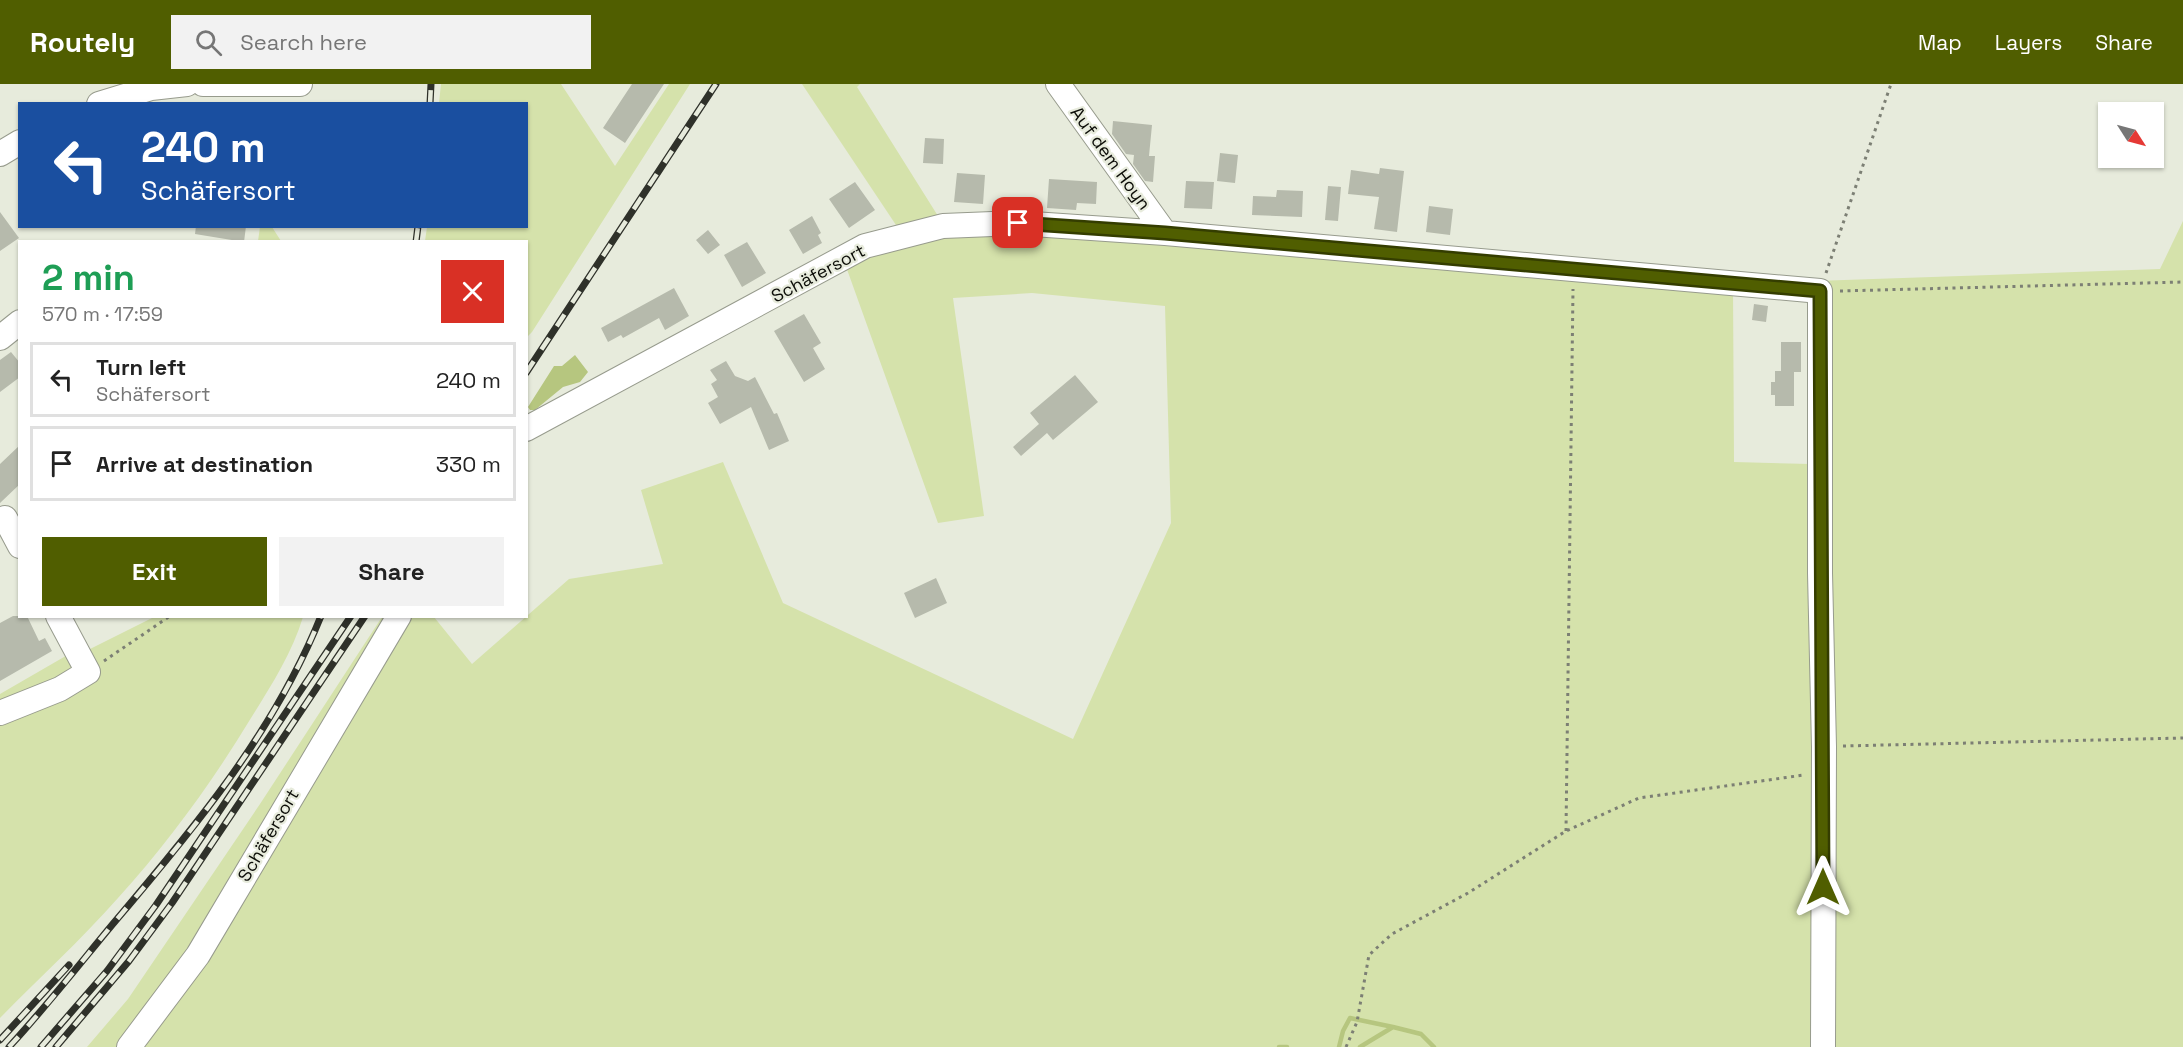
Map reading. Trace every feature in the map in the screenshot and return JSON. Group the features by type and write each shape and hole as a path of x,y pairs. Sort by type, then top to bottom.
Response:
{"street":[{"path":"106,102 151,88 187,84"},
{"path":"203,84 300,84"},
{"name":"Auf dem Hoyn","path":"1058,84 1165,233"},
{"path":"0,154 18,143"},
{"name":"Schäfersort","path":"528,428 866,246 943,226 1018,223 1165,233 1820,291"},
{"path":"1820,291 1820,573 1824,747 1823,1047"},
{"path":"0,338 18,324"},
{"path":"8,516 18,541"},
{"path":"0,713 60,689 88,672 59,618"},
{"name":"Schäfersort","path":"129,1047 198,955 398,618"}],"path":[{"path":"1891,84 1820,291 2183,282"},
{"path":"1566,831 1573,269"},
{"path":"88,672 167,618"},
{"path":"1824,747 2183,738"},
{"path":"1346,1047 1358,1022 1369,955 1392,934 1468,893 1566,831 1639,798 1823,772"}],"shaded area":[{"path":"441,84 561,84 615,166 669,84 690,84 528,336 528,240 425,240 427,228 528,228 528,102 439,102"},
{"path":"802,84 860,84 857,87 938,216 898,228"},
{"path":"2183,221 2183,1047 87,1047 128,999 260,804 381,618 435,618 472,664 524,618 528,618 528,615 569,579 663,564 641,490 723,462 783,603 1073,739 1171,523 1165,306 1032,293 953,298 984,516 938,523 844,261 948,235 1016,232 1733,286 1734,462 1811,464 1815,281 2160,269"},
{"path":"260,228 273,228 280,240 258,240"},
{"path":"575,355 588,372 580,382 563,387 535,410 530,410 528,407 554,366 562,366"},
{"path":"152,618 303,618 287,656 266,694 189,811 137,877 104,914 0,1018 0,694 83,646 86,651"}],"building":[{"path":"632,84 664,84 625,143 603,128"},
{"path":"1113,121 1152,125 1149,156 1155,156 1153,182 1145,181 1133,164 1134,155 1126,154 1112,134"},
{"path":"925,138 944,139 943,164 923,163"},
{"path":"1220,153 1238,155 1235,183 1217,181"},
{"path":"1380,168 1404,171 1397,232 1374,229 1379,197 1348,194 1351,170 1379,174"},
{"path":"957,173 985,175 983,204 954,202"},
{"path":"1049,179 1097,182 1096,204 1077,203 1076,210 1047,208"},
{"path":"1186,181 1214,182 1212,209 1184,208"},
{"path":"855,182 875,210 849,228 829,199"},
{"path":"1328,186 1341,187 1338,221 1325,220"},
{"path":"1277,190 1303,191 1302,217 1252,215 1253,196 1276,197"},
{"path":"1429,206 1453,209 1450,235 1426,232"},
{"path":"0,212 19,238 0,251"},
{"path":"812,216 821,233 818,235 822,243 803,254 789,230"},
{"path":"196,228 246,228 244,240 195,234"},
{"path":"708,230 720,245 708,254 696,240"},
{"path":"747,242 766,273 742,287 724,255"},
{"path":"674,288 689,316 665,330 659,318 623,338 621,335 608,342 601,328"},
{"path":"1754,304 1768,306 1766,322 1752,320"},
{"path":"804,314 821,343 813,348 825,369 804,382 774,331"},
{"path":"1781,342 1801,342 1801,372 1794,372 1794,406 1775,406 1775,395 1771,395 1771,382 1775,382 1775,371 1781,371"},
{"path":"11,352 18,361 18,378 0,392 0,360"},
{"path":"726,361 735,376 748,381 755,377 774,414 777,413 789,441 769,450 751,407 720,424 708,403 718,397 711,384 717,380 710,370"},
{"path":"1075,375 1098,402 1053,440 1047,433 1021,456 1013,447 1039,424 1030,413"},
{"path":"18,447 18,486 0,503 0,464"},
{"path":"936,578 947,603 915,618 904,593"},
{"path":"13,616 28,618 39,641 45,638 52,651 0,681 0,623"}],"waterway":[{"path":"1339,1047 1343,1031 1350,1018 1393,1027"},
{"path":"1360,1047 1393,1027 1421,1034 1434,1047"},
{"path":"1279,1047 1287,1047"}],"railway":[{"path":"430,102 431,84"},
{"path":"528,370 716,84"},
{"path":"416,240 418,228"},
{"path":"9,1047 172,854 229,779 280,700 320,618"},
{"path":"41,1047 107,971 156,905 350,618"},
{"path":"56,1047 129,961 172,903 364,618"},
{"path":"0,1040 69,965"}],"route":[{"path":"1018,223 1165,233 1820,291 1823,887"}]}
